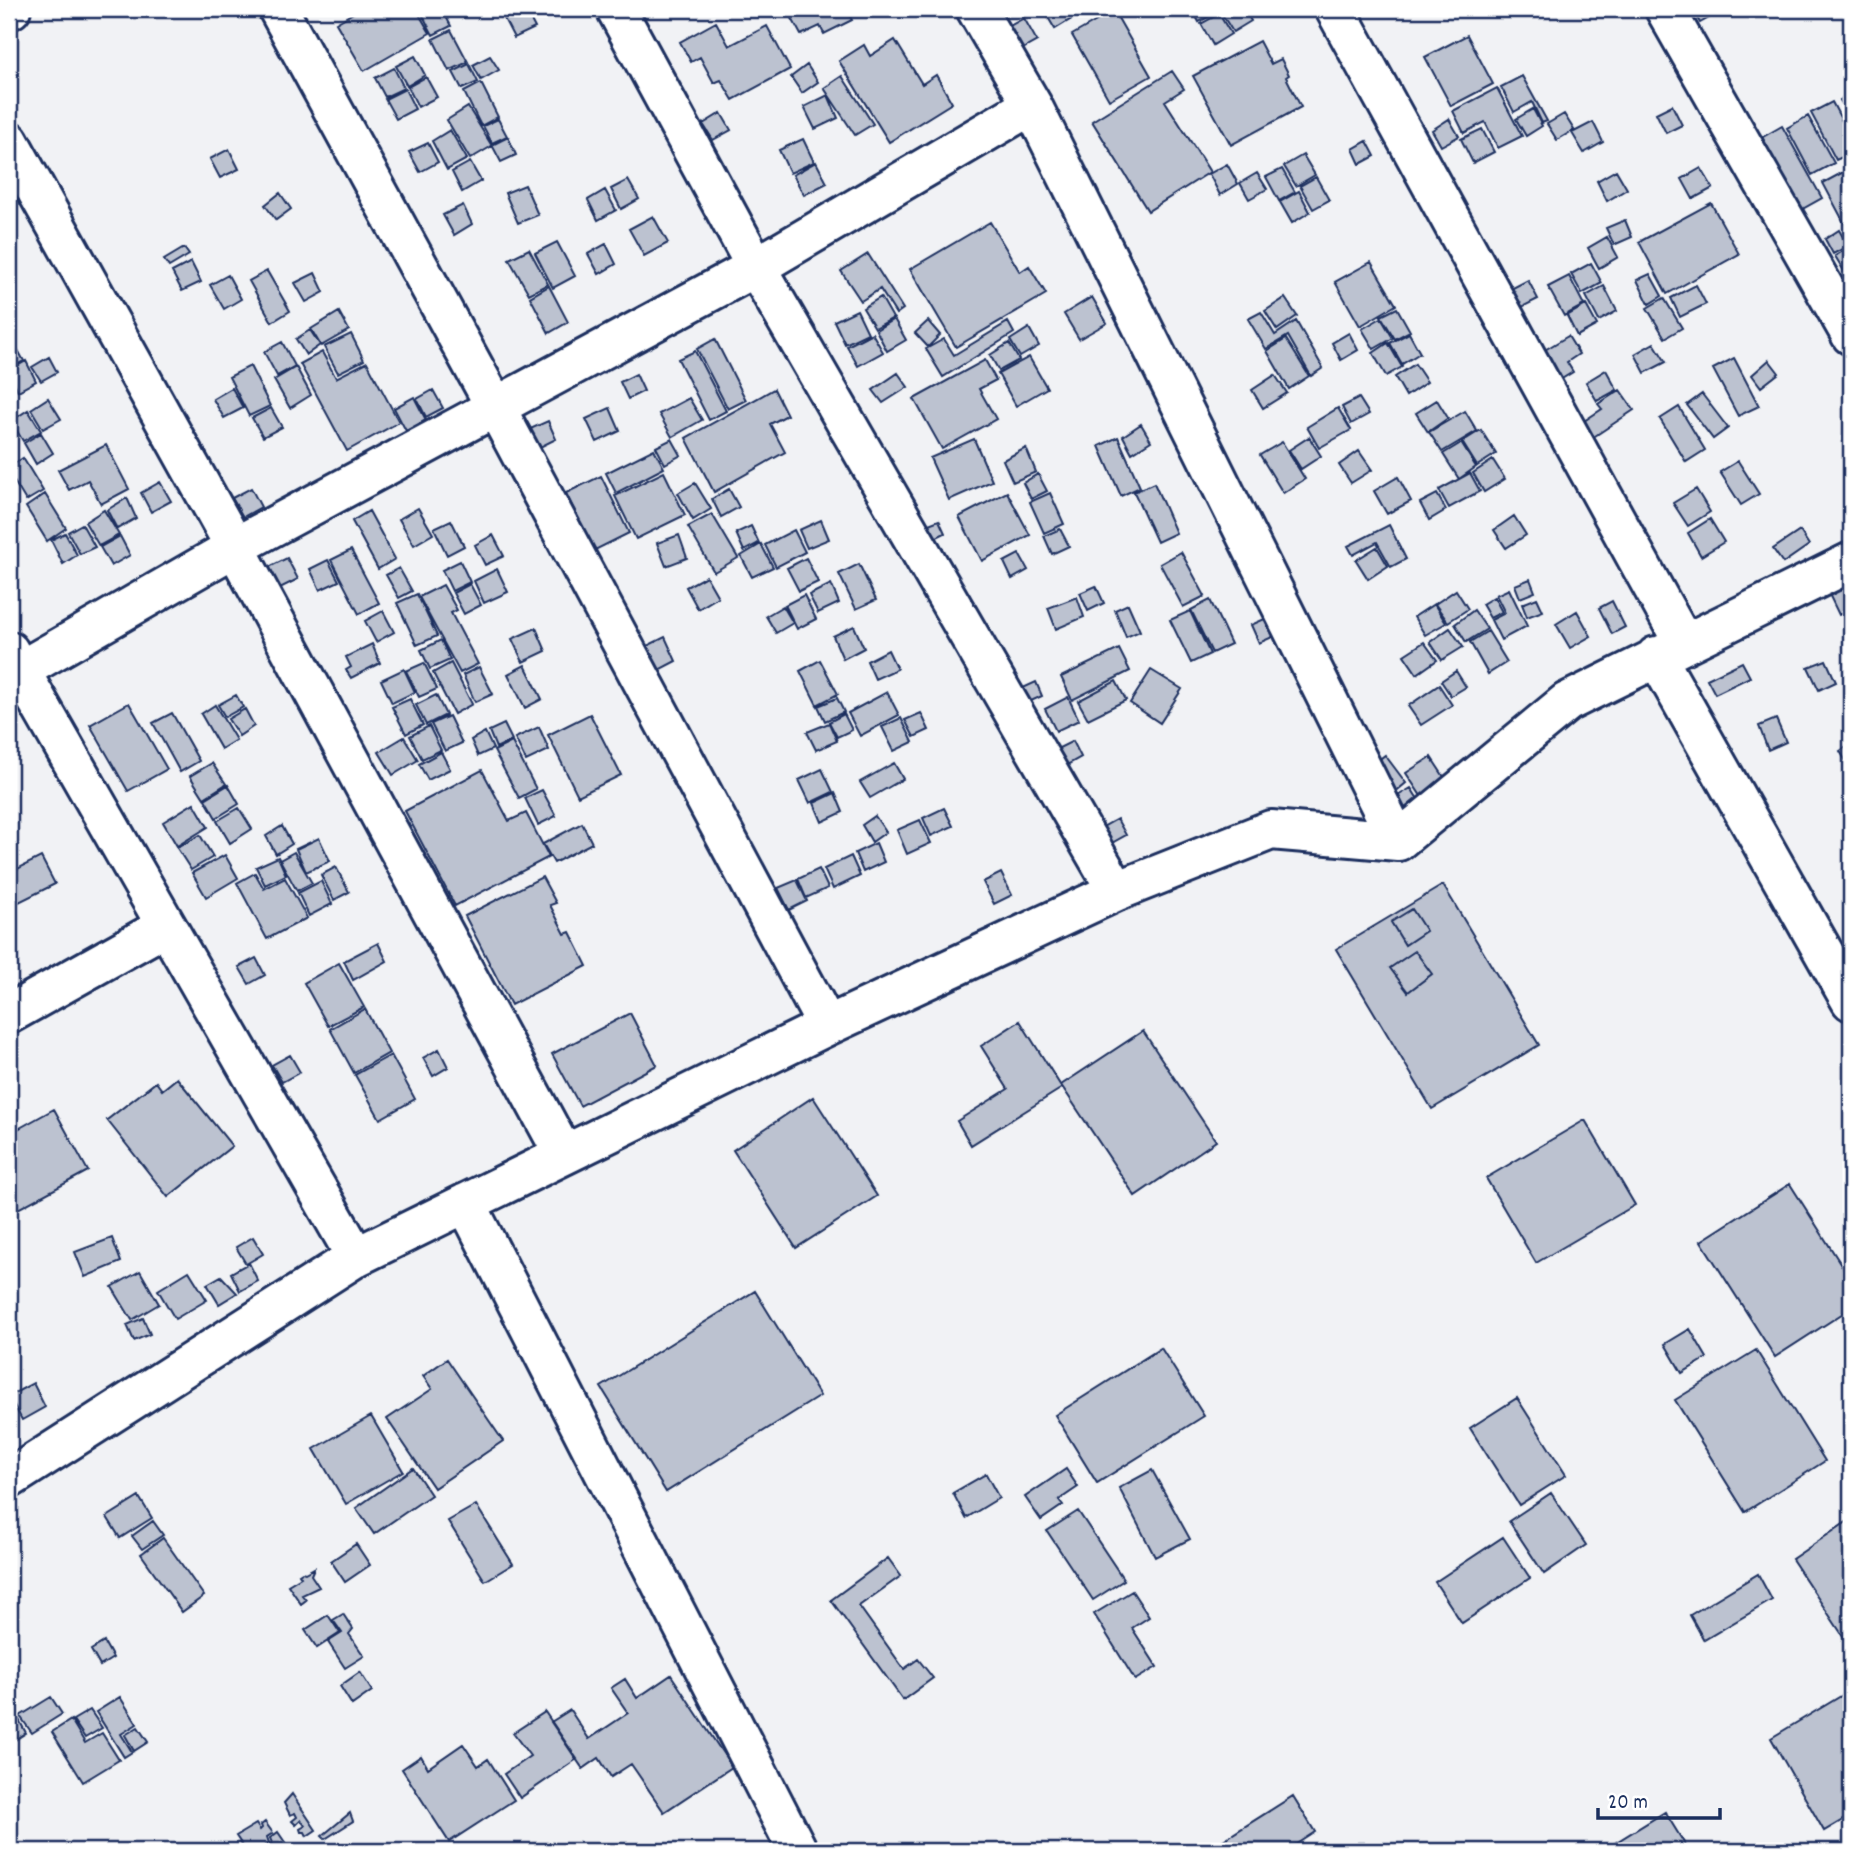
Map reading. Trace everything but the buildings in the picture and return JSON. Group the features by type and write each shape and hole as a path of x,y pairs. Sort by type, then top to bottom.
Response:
{"street":[{"path":"278,9 495,406 827,1026"},
{"path":"616,9 756,267 1117,891"},
{"path":"976,9 1032,105 1398,841"},
{"path":"1335,9 1670,650 1841,960 1851,1001"},
{"path":"1665,9 1851,335"},
{"path":"356,1257 15,660 235,547 756,267 1032,105"},
{"path":"9,141 235,547 564,1155"},
{"path":"10,1474 356,1257 827,1026 1117,891 1271,830 1398,841 1567,702 1851,562"},
{"path":"9,1014 166,926"},
{"path":"466,1203 799,1851"}]}
